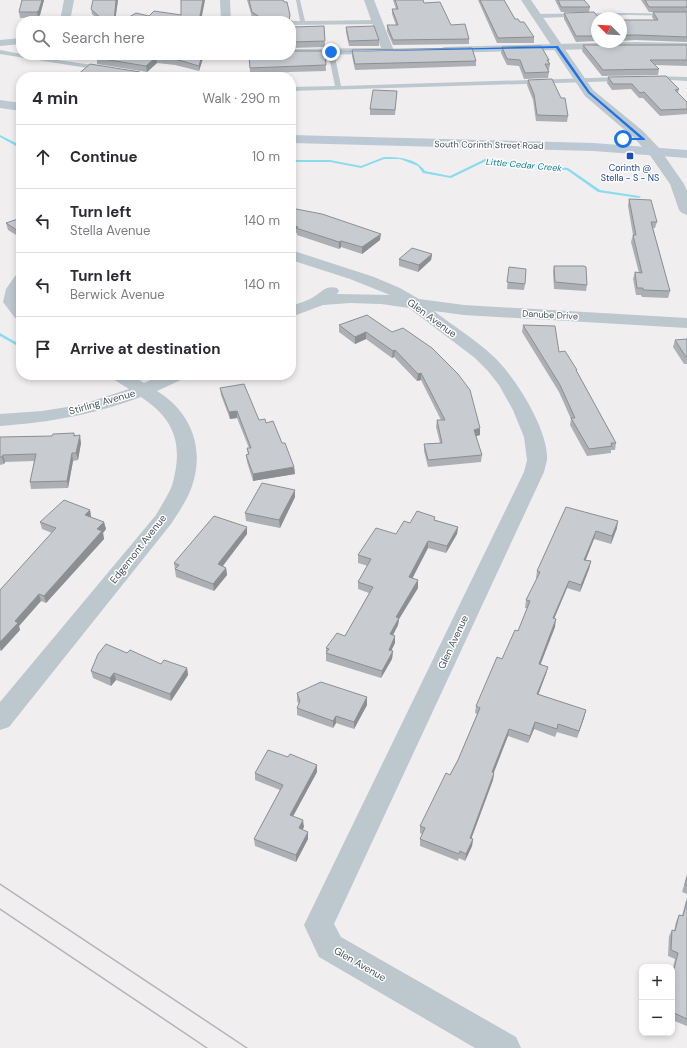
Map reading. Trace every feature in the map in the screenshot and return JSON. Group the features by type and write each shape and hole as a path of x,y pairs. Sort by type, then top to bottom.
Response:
{"main road":[{"path":"0,104 16,106"},
{"path":"0,114 16,116"},
{"name":"South Corinth Street Road","path":"296,129 687,142"},
{"name":"South Corinth Street Road","path":"296,139 593,147 687,154"}],"street":[{"path":"66,16 69,0"},
{"path":"225,0 226,16"},
{"path":"296,52 392,51 369,0"},
{"path":"526,0 579,80 596,99 644,140 654,151 677,184 687,210"},
{"path":"0,43 16,41"},
{"path":"434,50 635,45 687,46"},
{"name":"Glen Avenue","path":"296,257 395,292 469,344 493,366 513,392 527,420 534,444 537,459 534,472 319,925 330,947 505,1048"},
{"path":"296,310 320,300 340,284 348,274"},
{"path":"16,287 11,302 16,308"},
{"path":"320,300 350,298 381,299 414,304"},
{"name":"Danube Drive","path":"414,304 464,310 687,323"},
{"name":"Edgemont Avenue","path":"0,720 164,519 182,487 187,462 185,436 174,416 160,401 127,380"},
{"name":"Stirling Avenue","path":"0,420 42,417 82,410 144,390 166,380"}],"lane":[{"path":"298,0 303,23"},
{"path":"536,16 622,14 687,15"},
{"path":"296,22 378,22"},
{"path":"0,52 16,55"},
{"path":"331,52 338,87"},
{"path":"50,60 107,69"},
{"path":"122,71 128,72"},
{"path":"296,89 629,78"},
{"path":"651,78 687,79"}],"building":[{"path":"22,0 42,0 37,12 19,12"},
{"path":"93,0 116,0 114,16 99,16 91,9"},
{"path":"181,0 203,0 200,16 149,16 154,11 181,15"},
{"path":"249,0 283,0 284,2 287,2 290,15 258,16 252,12"},
{"path":"395,0 423,0 424,3 440,2 451,25 465,24 469,39 393,40 387,25 398,25 392,9 398,9"},
{"path":"480,0 504,0 515,19 518,19 520,22 524,22 534,37 498,38"},
{"path":"558,0 584,0 590,7 561,7"},
{"path":"645,0 687,0 687,7 649,7"},
{"path":"591,12 591,36 576,36 564,13"},
{"path":"653,12 687,12 687,37 627,35 627,20 658,20"},
{"path":"136,13 149,16 131,16"},
{"path":"324,26 325,41 296,42 296,27"},
{"path":"374,26 379,40 349,41 346,27"},
{"path":"583,45 591,45 591,48 627,48 627,45 687,45 687,60 650,60 659,69 603,70"},
{"path":"541,46 549,60 547,60 550,64 545,64 549,72 525,73 520,60 507,59 502,47"},
{"path":"472,48 476,61 355,64 352,50"},
{"path":"296,51 325,51 326,65 250,68 249,60 296,60"},
{"path":"109,60 153,60 146,66"},
{"path":"178,60 201,60 199,66"},
{"path":"90,64 140,72 81,72"},
{"path":"666,76 679,89 675,90 687,102 687,109 661,110 644,92 640,93 632,84 613,84 608,77"},
{"path":"552,79 561,98 565,98 568,116 537,115 534,94 528,80"},
{"path":"373,90 397,91 395,110 370,109"},
{"path":"629,199 651,200 657,222 651,222 670,291 643,290 643,288 637,288 635,272 642,273 633,235 636,235"},
{"path":"296,209 322,214 381,234 362,247 341,241 339,242 296,228 298,227 296,226"},
{"path":"16,220 16,230 6,223"},
{"path":"412,248 432,254 419,265 399,259"},
{"path":"554,266 586,267 587,285 555,282"},
{"path":"509,267 526,269 525,284 507,282"},
{"path":"367,315 392,332 403,328 432,348 458,374 470,390 480,428 474,430 482,455 428,460 424,444 442,443 437,420 445,420 421,373 418,374 395,350 393,351 366,332 355,337 339,325"},
{"path":"523,325 555,326 559,352 565,351 577,370 616,443 611,443 612,446 589,449 571,418 575,418 560,385"},
{"path":"687,339 687,357 686,357 675,340"},
{"path":"244,384 259,420 265,419 266,423 273,421 282,443 285,443 294,467 253,474 246,455 249,454 247,448 251,448 237,411 229,412 220,388"},
{"path":"74,433 74,436 80,435 76,453 72,453 67,481 30,482 36,454 3,455 0,457 0,437 52,436 53,434"},
{"path":"262,483 295,490 279,520 245,513"},
{"path":"64,500 90,510 85,515 104,522 97,529 102,531 44,596 39,594 15,621 18,623 0,642 0,590 56,528 40,522"},
{"path":"566,507 618,521 612,536 596,531 584,560 591,561 581,585 569,581 553,618 556,619 539,664 548,667 537,694 586,710 579,731 558,724 557,729 535,722 530,736 509,729 492,772 494,773 470,838 473,839 466,854 460,851 459,854 420,839 425,828 420,826 446,773 450,775 458,760 480,708 476,706 497,657 502,659 515,630 518,631 530,601 526,600 540,572 537,571"},
{"path":"417,511 435,517 434,520 458,527 447,546 428,541 409,577 418,580 396,617 399,618 390,634 395,636 389,650 393,651 382,671 326,653 329,649 326,648 337,633 345,636 373,587 358,582 371,559 358,555 376,528 396,534 404,521 410,523"},
{"path":"214,516 247,527 218,564 226,568 213,584 175,569 179,565 174,563"},
{"path":"106,644 127,653 130,650 161,664 164,660 187,668 170,694 114,673 110,678 91,671 98,654"},
{"path":"321,682 367,697 354,722 336,716 333,721 297,708 300,701 297,693"},
{"path":"268,750 288,757 290,754 317,765 290,815 303,820 299,828 308,832 296,855 254,839 283,785 255,773"},
{"path":"687,901 687,1019 675,1013 675,965 678,953 671,950 672,930 675,931 679,915 683,916"}],"waterway":[{"name":"Little Cedar Creek","path":"0,136 16,144"},
{"name":"Little Cedar Creek","path":"296,161 330,161 361,167 384,158 400,158 419,165 424,172 451,177 485,160 568,169 599,191 639,197"},
{"path":"0,334 16,344"}],"tram line":[{"path":"0,884 247,1048"},
{"path":"0,909 207,1048"}],"place":[{"name":"Corinth @ Stella - S - NS","path":"630,156"}],"route":[{"path":"331,52 557,47 589,93 644,140 623,139"}]}
